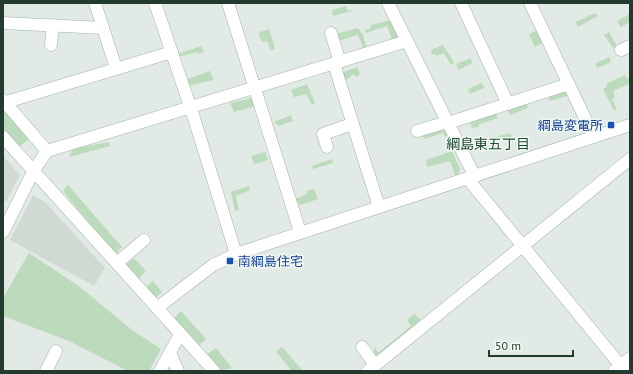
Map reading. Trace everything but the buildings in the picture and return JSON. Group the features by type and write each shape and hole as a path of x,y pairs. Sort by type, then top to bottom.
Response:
{"street":[{"path":"96,3 116,68"},
{"path":"155,3 236,254"},
{"path":"228,3 300,232"},
{"path":"388,3 448,122 472,178 522,245 622,366"},
{"path":"461,3 508,104"},
{"path":"530,3 594,137"},
{"path":"3,23 103,28"},
{"path":"51,45 53,25"},
{"path":"331,33 352,124 379,207"},
{"path":"3,232 34,170 47,151 407,42"},
{"path":"47,151 4,102 172,52"},
{"path":"417,131 508,104 568,84"},
{"path":"327,147 323,134 352,124"},
{"path":"157,308 213,265 236,254 300,232 472,178 630,125"},
{"path":"3,137 214,371"},
{"path":"362,347 371,369 522,245 630,159"},
{"path":"117,263 144,240"},
{"path":"160,371 180,334"},
{"path":"46,371 56,351"},
{"path":"170,353 178,371"}],"shaded area":[{"path":"3,156 20,175 6,202 3,200"},
{"path":"33,195 46,203 105,268 94,286 10,240"}],"green space":[{"path":"346,6 348,11 352,11 333,16 332,10"},
{"path":"595,13 598,16 578,27 576,22"},
{"path":"630,14 630,22 621,27 617,21"},
{"path":"391,20 400,39 393,42 387,26 366,33 365,30 370,29 371,25"},
{"path":"358,28 363,35 367,49 364,50 358,35 338,41 336,34"},
{"path":"269,29 275,49 271,51 267,41 262,42 258,33"},
{"path":"538,30 544,42 535,47 529,34"},
{"path":"609,32 617,46 613,48 604,35"},
{"path":"443,45 454,63 451,65 444,53 437,56 435,54 432,55 431,50"},
{"path":"202,46 204,52 198,54 197,52 178,57 177,54"},
{"path":"609,57 611,62 598,68 595,64"},
{"path":"471,58 472,63 459,70 456,64"},
{"path":"357,67 360,74 357,77 353,74 348,79 343,81 341,73"},
{"path":"210,71 214,80 187,86 185,80"},
{"path":"625,75 627,79 630,77 630,83 613,91 615,97 612,99 617,109 614,111 603,89 607,87 606,84"},
{"path":"482,83 484,88 470,94 468,89"},
{"path":"307,84 315,103 312,105 306,94 294,97 291,90"},
{"path":"564,90 570,95 550,101 548,96"},
{"path":"252,98 256,106 234,112 230,103"},
{"path":"526,102 528,108 510,115 507,109"},
{"path":"3,112 9,113 30,138 19,147 3,130"},
{"path":"496,113 498,118 479,124 479,127 472,128 470,121"},
{"path":"291,115 293,121 278,126 274,122"},
{"path":"444,128 447,136 445,137 443,133 424,139 422,135"},
{"path":"510,133 512,137 493,142 493,138"},
{"path":"109,142 110,146 69,157 73,149"},
{"path":"452,151 460,169 458,175 455,175 450,161 427,167 426,160"},
{"path":"265,152 268,160 254,164 251,156"},
{"path":"332,159 333,163 313,169 312,166"},
{"path":"68,185 122,247 115,255 63,191"},
{"path":"249,186 250,190 236,196 239,210 235,211 231,192"},
{"path":"314,189 318,199 300,205 298,202 294,203 293,200 307,194 307,191"},
{"path":"29,253 80,287 132,330 161,349 149,371 128,371 69,341 3,316 3,298"},
{"path":"134,258 146,271 138,280 125,266"},
{"path":"153,281 162,292 157,297 153,298 145,288"},
{"path":"181,311 206,339 198,346 173,319"},
{"path":"414,314 422,321 377,359 373,354 375,347 378,353 411,326 407,320"},
{"path":"282,347 303,371 292,371 276,352"},
{"path":"216,348 232,368 220,371 206,355"}],"place":[{"name":"綱島変電所","path":"611,125"},
{"name":"南綱島住宅","path":"230,261"}],"district":[{"name":"綱島東五丁目","path":"488,144"}]}
